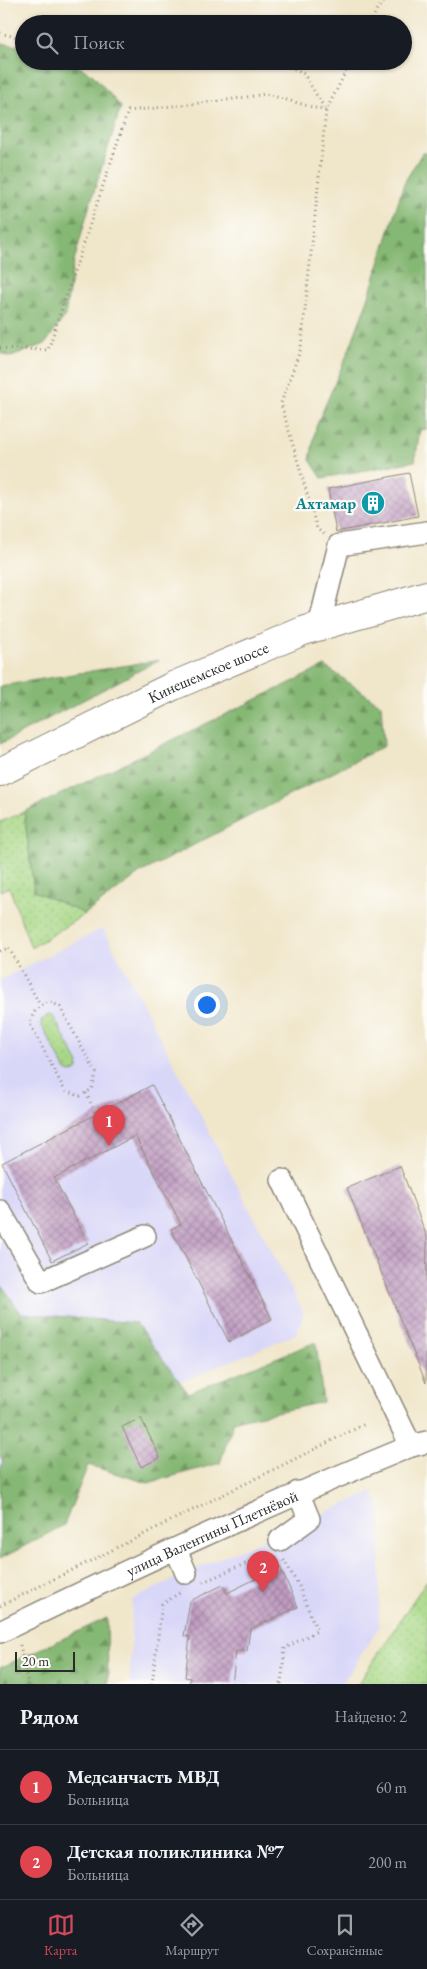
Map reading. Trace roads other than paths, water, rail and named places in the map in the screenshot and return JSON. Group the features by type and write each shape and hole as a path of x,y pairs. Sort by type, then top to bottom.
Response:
{"main road":[{"name":"Кинешемское шоссе","path":"0,772 172,686 303,631 427,595"}],"street":[{"path":"319,626 338,545 427,532"},
{"path":"282,1180 419,1444"},
{"path":"0,1211 42,1282 145,1236"},
{"name":"улица Валентины Плетнёвой","path":"0,1632 298,1492 419,1444"},
{"path":"277,1550 309,1519 298,1492"},
{"path":"176,1548 190,1582"}],"place":[{"name":"Ахтамар","path":"373,503"},
{"name":"Медсанчасть МВД","path":"109,1146"},
{"name":"Детская поликлиника №7","path":"263,1592"}]}
